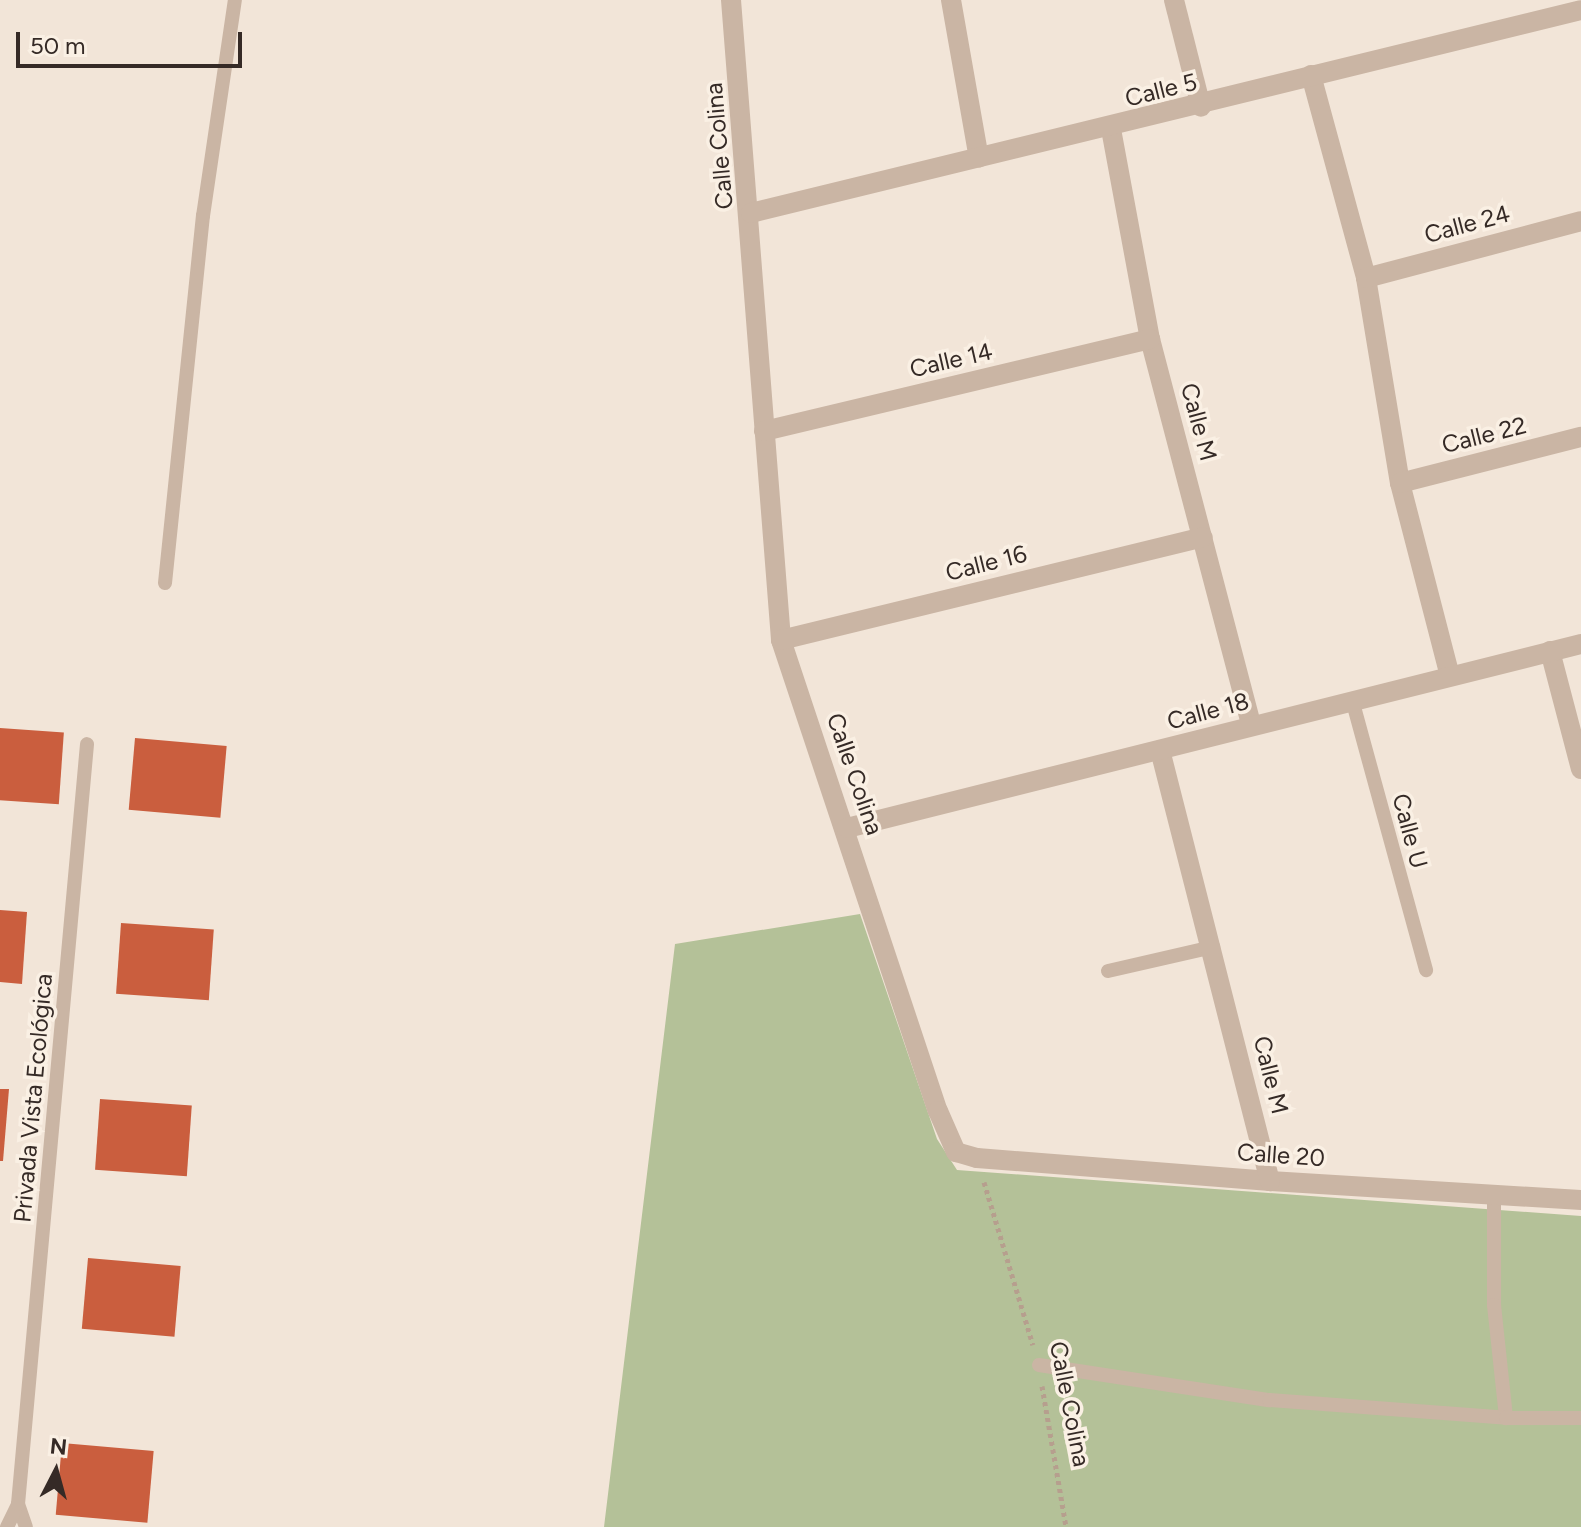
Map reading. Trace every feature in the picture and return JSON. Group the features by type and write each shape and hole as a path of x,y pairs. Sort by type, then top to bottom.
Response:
{"street":[{"name":"Calle Colina","path":"731,0 751,213 781,640 847,828 938,1111 956,1152 977,1158"},
{"path":"951,0 979,158"},
{"path":"1174,0 1201,107"},
{"name":"Calle 5","path":"751,213 1201,107 1311,75 1581,10"},
{"path":"1311,75 1366,278 1400,483 1449,673"},
{"name":"Calle M","path":"1111,129 1150,339 1251,725"},
{"name":"Calle 24","path":"1366,278 1581,221"},
{"name":"Calle 14","path":"764,431 1150,339"},
{"name":"Calle 22","path":"1400,483 1581,437"},
{"name":"Calle 16","path":"781,640 1203,537"},
{"name":"Calle 18","path":"847,828 1251,725 1353,703 1449,673 1581,644"},
{"path":"1550,651 1581,769"},
{"name":"Calle M","path":"1160,750 1213,947 1270,1181"},
{"name":"Calle 20","path":"977,1158 1270,1181 1581,1200"}],"lane":[{"path":"165,583 203,216 235,0"},
{"name":"Calle U","path":"1353,703 1426,970"},
{"name":"Privada Vista Ecológica","path":"7,1527 18,1504 87,744"},
{"path":"1108,971 1213,947"},
{"path":"1494,1195 1494,1305 1506,1418"},
{"path":"1039,1365 1269,1400 1506,1418 1581,1418"},
{"name":"Privada Vista Ecológica","path":"18,1504 26,1527"}],"path":[{"name":"Calle Colina","path":"977,1158 1039,1365 1066,1527"}],"green space":[{"path":"860,914 937,1139 957,1170 1581,1216 1581,1527 604,1527 675,944"}],"building":[{"path":"0,728 64,732 59,804 0,800"},
{"path":"135,738 227,746 220,818 129,810"},
{"path":"0,910 27,912 22,984 0,982"},
{"path":"121,923 214,929 209,1000 116,994"},
{"path":"0,1089 9,1089 3,1161 0,1161"},
{"path":"100,1099 192,1105 187,1176 95,1170"},
{"path":"88,1258 181,1266 174,1337 82,1329"},
{"path":"62,1443 154,1451 147,1523 56,1515"}]}
